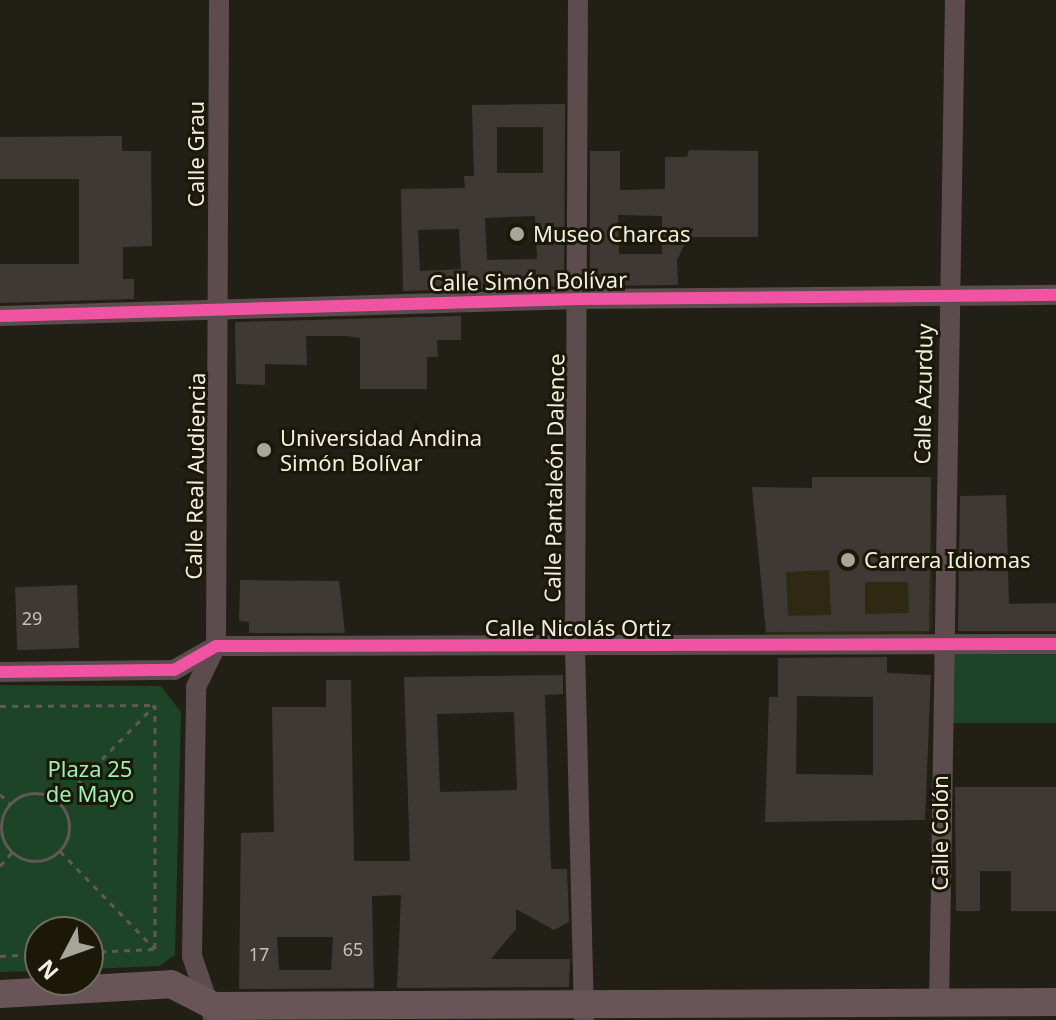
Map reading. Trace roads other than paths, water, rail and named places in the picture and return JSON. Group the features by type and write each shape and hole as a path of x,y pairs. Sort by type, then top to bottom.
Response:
{"main road":[{"path":"0,994 171,984 214,1013 939,1013 1056,1002"}],"street":[{"name":"Calle Grau","path":"219,0 222,307"},
{"name":"Calle Pantaleón Dalence","path":"578,0 581,299 575,648 584,1012"},
{"name":"Calle Azurduy","path":"940,645 955,0"},
{"name":"Calle Simón Bolívar","path":"0,316 222,307 581,299 1056,295"},
{"name":"Calle Real Audiencia","path":"216,646 222,307"},
{"name":"Calle Nicolás Ortiz","path":"216,646 575,648 1056,644"},
{"name":"Calle Colón","path":"939,1013 940,645"},
{"path":"0,672 174,670 216,646"},
{"path":"214,1013 192,956 196,687 216,646"}],"place":[{"name":"Museo Charcas","path":"517,234"},
{"name":"Universidad Andina Simón Bolívar","path":"264,450"},
{"name":"Carrera Idiomas","path":"848,560"}],"park label":[{"name":"Plaza 25 de Mayo","path":"90,780"}]}
